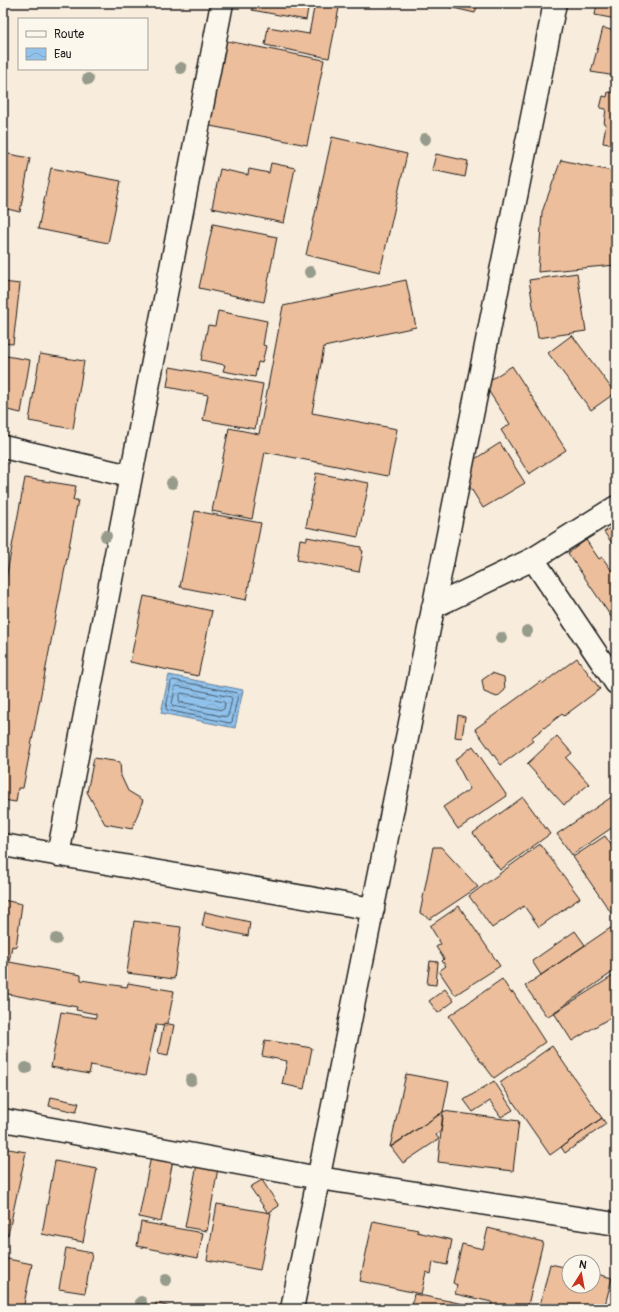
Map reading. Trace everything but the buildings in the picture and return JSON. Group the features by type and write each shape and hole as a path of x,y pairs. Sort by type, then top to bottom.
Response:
{"street":[{"path":"58,855 222,3"},
{"path":"292,1309 555,3"},
{"path":"3,447 130,476"},
{"path":"434,608 533,559 616,507"},
{"path":"533,559 616,683"},
{"path":"3,846 373,910"},
{"path":"3,1120 319,1178 616,1224"}],"water":[{"path":"169,675 243,690 235,728 161,713"}]}
